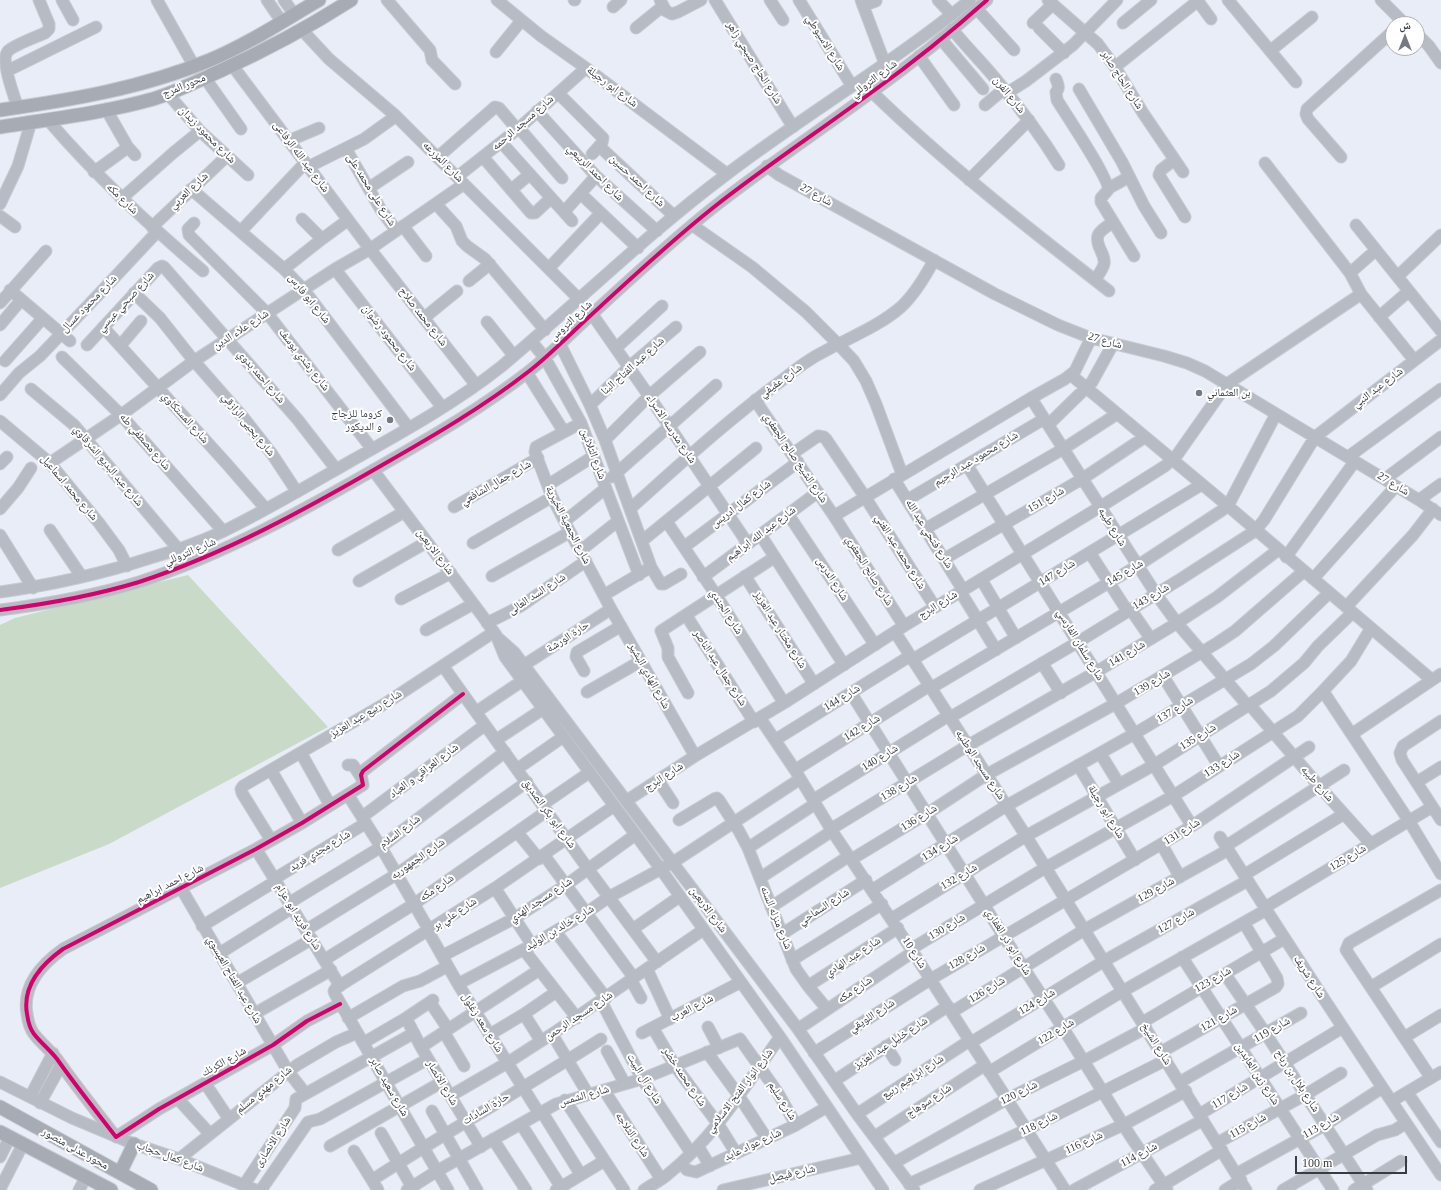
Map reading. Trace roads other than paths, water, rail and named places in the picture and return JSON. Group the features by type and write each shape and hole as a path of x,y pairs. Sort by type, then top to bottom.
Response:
{"main road":[{"name":"محور المرج","path":"0,110 62,101 107,92 158,79 234,49 319,0"},
{"name":"محور المرج","path":"0,127 48,120 137,103 168,94 206,78 302,30 351,0"},
{"name":"محور عدلى منصور","path":"0,1107 151,1190"},
{"name":"محور عدلى منصور","path":"5,1135 111,1190"},
{"path":"120,1173 134,1144"}],"street":[{"path":"18,108 5,59 7,51 45,33 49,29 49,24 39,0"},
{"path":"62,0 77,27"},
{"path":"157,0 194,66"},
{"path":"267,0 282,22"},
{"path":"284,0 294,14"},
{"path":"387,0 430,50 432,60 455,84"},
{"name":"شارع ابو رجيلة","path":"496,0 727,174"},
{"path":"636,28 662,3 668,13 674,13 701,0"},
{"name":"شارع الحاج صبحي زاهر","path":"715,0 793,127"},
{"path":"770,0 783,20"},
{"name":"شارع الاسيوطي","path":"799,0 852,86"},
{"path":"938,0 952,15"},
{"name":"شارع التروللي","path":"756,153 885,64 970,0"},
{"name":"شارع التروللي","path":"767,166 876,89 941,39 987,0"},
{"path":"985,105 1006,91 1026,81 1064,53 1086,33 1117,0"},
{"path":"1115,67 1198,0 1211,19"},
{"path":"1228,0 1296,82"},
{"path":"1382,0 1397,16"},
{"path":"876,2 862,3 885,64"},
{"path":"1050,2 1036,25 1064,53"},
{"name":"شارع الحاج صابر","path":"1050,2 1098,44 1115,67 1143,113 1183,172"},
{"path":"1123,23 1145,2"},
{"path":"977,9 1014,50"},
{"path":"1270,52 1312,17"},
{"path":"496,52 521,20"},
{"path":"7,71 77,27 96,27"},
{"name":"شارع الفرن","path":"952,29 1029,120 1059,165"},
{"name":"شارع المزرعه","path":"302,30 329,59 396,116 549,268 579,300"},
{"path":"1341,157 1308,119 1306,114 1307,109 1385,38"},
{"path":"941,39 983,89"},
{"path":"1425,42 1441,63"},
{"path":"919,56 954,105"},
{"name":"شارع عبد الله الرفاعى","path":"232,65 370,249"},
{"name":"شارع مسجد الرحمه","path":"461,180 483,157 586,68"},
{"path":"870,74 876,89 910,128 968,180 1109,291"},
{"path":"206,78 241,129"},
{"path":"1056,79 1059,85 1056,92 1057,100 1094,158 1109,188"},
{"path":"1079,89 1122,162 1144,206 1161,233"},
{"name":"شارع احمد حسين","path":"558,93 601,136 603,140 596,150 674,216"},
{"name":"شارع محمود زيدان","path":"168,94 200,131 248,175"},
{"path":"438,157 495,107 499,108 518,128 562,178"},
{"path":"106,109 127,146 136,155"},
{"name":"شارع احمد الربيعي","path":"537,111 596,176 657,231"},
{"path":"241,231 306,165 346,149 381,129 396,116"},
{"name":"شارع مكه","path":"48,120 94,172 121,199 203,271"},
{"path":"968,180 1029,120"},
{"path":"0,204 18,166 31,122"},
{"path":"288,141 319,128"},
{"path":"121,199 157,166 200,131"},
{"path":"502,142 572,221"},
{"path":"94,172 125,150 127,146"},
{"name":"شارع على محمد على","path":"346,149 381,210 426,256"},
{"name":"شارع التروس","path":"372,449 476,385 514,356 674,216 756,153"},
{"name":"شارع العربي","path":"154,229 191,189 227,156"},
{"path":"483,157 532,214 551,198"},
{"path":"1174,160 1161,170 1159,175 1185,217"},
{"path":"369,188 408,162"},
{"path":"1266,163 1350,273 1361,294 1414,360"},
{"name":"شارع التروس","path":"373,470 455,422 527,373 692,225 767,166"},
{"name":"شارع 27","path":"767,166 779,175 995,294 1058,325 1091,338 1164,356 1187,363 1205,371 1437,512"},
{"path":"511,190 530,174"},
{"path":"564,212 596,176"},
{"path":"1129,177 1109,188 1100,200 1134,256"},
{"name":"شارع علاء الدين","path":"50,463 121,415 194,361 335,269 370,249 436,204 461,180"},
{"name":"شارع ابو فارس","path":"191,189 284,269 304,290 408,427"},
{"path":"581,194 638,248"},
{"path":"436,204 456,226 462,241 467,246 478,252 490,264 544,330"},
{"path":"549,268 601,213"},
{"path":"0,216 15,227"},
{"path":"302,219 322,239"},
{"path":"284,269 348,220"},
{"path":"1095,280 1104,266 1104,256 1096,237 1098,233 1113,222"},
{"name":"شارع رشدي يوسف","path":"194,223 188,229 189,235 267,314 372,449"},
{"name":"شارع فتحي عبد الله","path":"692,225 752,267 806,312 854,361 866,381 876,404 898,477 907,500 944,559 996,650"},
{"path":"1356,225 1441,331"},
{"name":"شارع محمود عسال","path":"0,396 19,374 61,333 154,229"},
{"path":"1398,276 1441,235"},
{"name":"شارع محمد صلاح","path":"370,249 476,385"},
{"path":"1350,273 1376,250"},
{"path":"0,303 46,251"},
{"name":"شارع عفيفي","path":"630,509 755,400 804,364 878,323 902,306 914,293 934,260"},
{"path":"469,281 490,264"},
{"name":"شارع صبحي عيسي","path":"87,345 158,268 162,266 167,270"},
{"name":"شارع محمود رضوان","path":"335,269 442,407"},
{"name":"شارع احمد بدوي","path":"167,270 298,420 336,469"},
{"path":"10,290 70,341"},
{"path":"424,318 457,291"},
{"path":"1379,317 1409,291"},
{"name":"شارع يحيى الرازقي","path":"134,293 160,318 194,361 258,435 297,492"},
{"path":"1226,384 1361,294"},
{"path":"0,325 21,300"},
{"path":"616,348 662,306"},
{"name":"شارع مدرسه الاسراء","path":"592,314 748,544"},
{"path":"19,374 2,359 43,318"},
{"path":"120,346 141,321"},
{"path":"487,322 514,356"},
{"name":"شارع المستكاوي","path":"102,327 266,509"},
{"name":"شارع عبد الفتاح البنا","path":"590,405 628,367 676,327"},
{"path":"834,516 1071,375 1078,366 1091,338"},
{"name":"شارع عبد النبي","path":"1314,437 1441,340"},
{"name":"شارع الثلاثين","path":"532,341 545,358 581,423 639,575"},
{"name":"شارع الثلاثين","path":"560,344 590,405 605,440 651,567 661,584 664,584 681,574"},
{"name":"شارع محمود عبد الرحيم","path":"907,500 1046,422 1087,388 1092,382 1112,344"},
{"path":"605,440 649,396 700,352"},
{"name":"شارع مصطفي طه","path":"62,357 121,415 223,531"},
{"path":"527,373 564,432 581,423"},
{"path":"1071,375 1228,506 1328,593 1371,628 1436,677 1352,734"},
{"name":"شارع البرج","path":"626,801 695,756 757,720 981,578 1100,507 1172,460 1226,384"},
{"path":"564,521 605,486 617,472 716,386"},
{"name":"شارع عبد البديع الشرقاوي","path":"31,389 70,421 179,550"},
{"name":"شارع 141","path":"967,746 1178,623 1282,553 1352,459 1441,389"},
{"name":"شارع طيبه","path":"1031,398 1137,566 1178,623 1226,680 1371,844"},
{"name":"شارع الشيخ صالح الجعفري","path":"755,400 834,516"},
{"path":"925,529 1063,449 1117,414"},
{"name":"شارع 145","path":"930,687 996,650 1137,566 1228,506 1276,414"},
{"name":"شارع محمد اسماعيل","path":"0,421 50,463 99,523 119,550 127,566"},
{"name":"شارع جمال الشافعي","path":"454,507 537,455 536,447 564,432"},
{"name":"شارع كمال ادريس","path":"684,547 728,514 795,458 818,436 824,437 865,497"},
{"name":"شارع 151","path":"944,559 1082,479 1145,437"},
{"name":"شارع 143","path":"948,717 1078,642 1255,531 1264,520 1314,437"},
{"path":"1384,479 1441,437"},
{"path":"642,541 756,448"},
{"name":"شارع التروللي","path":"0,592 33,588 82,577 127,566 179,550 223,531 266,509 372,449"},
{"name":"شارع الجمعية الخيرية","path":"537,455 552,497 604,595"},
{"path":"548,485 594,456"},
{"name":"شارع سلمان الفارسي","path":"967,465 1192,826"},
{"path":"0,509 18,488 31,468"},
{"name":"شارع التروللي","path":"0,610 65,600 132,584 185,565 248,537 307,508 373,470"},
{"name":"شارع الاربعين","path":"373,470 492,630 514,652 524,665 798,1030 857,1114 912,1187"},
{"path":"1419,500 1441,484"},
{"name":"شارع 147","path":"911,658 1041,583 1202,485"},
{"path":"1313,579 1396,486"},
{"name":"شارع عبد الله ابراهيم","path":"703,577 818,492"},
{"path":"473,542 552,497"},
{"name":"شارع محمد عبد الغني","path":"865,497 935,607"},
{"path":"338,550 404,512"},
{"name":"شارع 135","path":"1026,836 1154,765 1271,691 1288,678 1409,540 1437,512"},
{"name":"شارع الدرس","path":"788,514 875,645"},
{"name":"شارع صالح الجعفري","path":"834,516 899,629"},
{"path":"580,551 618,521"},
{"name":"شارع الجندي","path":"667,522 716,595 784,703"},
{"path":"239,523 248,537"},
{"path":"50,530 82,577"},
{"path":"492,576 570,532"},
{"path":"760,534 844,665"},
{"path":"0,535 33,588"},
{"path":"359,581 427,542"},
{"path":"1090,552 1129,611 1151,639"},
{"path":"688,693 668,657 668,648 661,634 662,630 775,557"},
{"name":"شارع السد العالى","path":"492,630 521,606 586,561"},
{"path":"604,595 651,567"},
{"name":"شارع 139","path":"986,775 1115,704 1235,631 1304,571"},
{"path":"401,599 451,574"},
{"name":"شارع مختار عبد العزيز","path":"745,576 814,684"},
{"path":"981,578 1016,638"},
{"name":"شارع 137","path":"1006,806 1134,734 1226,680 1263,656 1328,593"},
{"name":"شارع الهادي البشير","path":"604,595 695,756"},
{"path":"426,630 473,604"},
{"name":"حارة الورشة","path":"524,665 611,609"},
{"name":"شارع جمال عبد الناصر","path":"686,615 757,720"},
{"path":"584,671 576,657 577,652 621,626"},
{"name":"شارع 133","path":"1045,868 1173,796 1298,716 1351,661 1371,628"},
{"name":"شارع مسجد الوطنيه","path":"899,629 911,658 1026,836 1065,900"},
{"name":"شارع الاربعين","path":"492,630 505,657 660,868 741,982 883,1190"},
{"name":"شارع ربيع عبد العزيز","path":"271,840 242,793 241,789 243,786 380,707 443,666 492,630"},
{"name":"شارع 144","path":"775,740 911,658"},
{"path":"587,692 641,661"},
{"path":"1042,663 1061,692"},
{"name":"شارع ابو بكر الصديق","path":"443,666 588,869 657,962"},
{"path":"1163,676 1219,766"},
{"path":"476,712 522,680"},
{"name":"شارع 142","path":"734,822 870,723 930,687"},
{"path":"1323,691 1409,821 1441,874"},
{"name":"شارع ابو ذر الغفاري","path":"851,693 888,753 928,813 1023,967 1064,1028 1162,1188"},
{"name":"شارع احمد ابراهيم","path":"116,1137 61,1065 34,1034 28,1020 25,1005 33,980 40,969 54,955 72,943 256,849 348,795 362,785 361,776 363,771 463,694"},
{"path":"496,740 543,709"},
{"name":"شارع 140","path":"748,848 888,753 948,717"},
{"name":"شارع 10","path":"757,720 775,740 831,830 912,950 1065,1190"},
{"path":"1441,721 1403,746 1400,753 1402,760 1441,820"},
{"name":"شارع العراقي و العباد","path":"364,820 485,725"},
{"path":"517,769 563,737"},
{"name":"شارع 138","path":"760,878 831,830 967,746"},
{"name":"شارع 131","path":"1065,900 1162,845 1309,747"},
{"name":"شارع السلام","path":"220,953 381,847 505,752"},
{"path":"1100,752 1119,784"},
{"path":"301,753 330,806"},
{"path":"348,765 354,766 361,776"},
{"name":"شارع ابو رجيلة","path":"1078,765 1135,860"},
{"path":"1417,782 1441,767"},
{"path":"271,770 302,823"},
{"name":"شارع 129","path":"1084,930 1180,877 1225,844 1344,770"},
{"name":"شارع مكه","path":"324,960 414,904 517,832 590,772"},
{"name":"شارع 136","path":"771,907 850,858 928,813 986,775"},
{"path":"658,780 673,803"},
{"name":"شارع الجمهوريه","path":"237,983 397,874 526,782"},
{"name":"شارع سعد زغلول","path":"348,795 397,874 458,984 489,1035 581,1175"},
{"name":"شارع منزله السنه","path":"679,820 716,798 719,800 734,822 748,848 796,970 827,1009"},
{"name":"شارع علي بر","path":"340,986 495,888 614,806"},
{"name":"شارع 134","path":"872,890 1006,806"},
{"name":"شارع 125","path":"1123,991 1244,923 1432,807"},
{"name":"شارع 127","path":"1104,961 1246,878 1344,814"},
{"name":"شارع مجدي فريد","path":"202,926 275,880 364,820"},
{"name":"شارع خالد بن الوليد","path":"458,984 556,932 609,897 672,862 734,822"},
{"path":"517,832 542,857 566,885 632,979 641,998"},
{"name":"شارع مسجد الهدي","path":"348,1018 404,986 420,981 445,961 516,918 566,885 635,835"},
{"name":"شارع 132","path":"894,923 965,874 1026,836"},
{"name":"شارع شريف","path":"1225,844 1342,1028 1441,1175"},
{"path":"1162,845 1180,877"},
{"name":"شارع فريد ابو عزام","path":"256,849 340,986"},
{"name":"شارع 130","path":"912,950 1045,868"},
{"name":"شارع السماحي","path":"782,934 866,880"},
{"name":"شارع عبد الفتاح العيسوي","path":"181,888 302,1095"},
{"path":"495,888 516,918 539,970 577,1018"},
{"path":"1431,1078 1346,950 1349,943 1441,890"},
{"path":"633,929 680,897"},
{"name":"شارع الشيخ","path":"1065,900 1164,1056 1246,1190"},
{"name":"شارع 128","path":"930,979 1065,900"},
{"path":"792,960 882,904"},
{"name":"شارع عبد الهادي","path":"808,986 894,923"},
{"path":"1244,923 1261,953"},
{"name":"شارع مسجد الرحمن","path":"450,1096 507,1063 577,1018 703,930"},
{"name":"شارع 126","path":"950,1009 1084,930"},
{"name":"شارع آل البيت","path":"556,932 604,1000 642,1079 695,1149 710,1166"},
{"name":"شارع 123","path":"1144,1025 1202,987 1284,939"},
{"path":"1371,987 1441,944"},
{"name":"شارع مكه","path":"798,1030 912,950"},
{"name":"شارع 121","path":"1164,1056 1221,1018 1276,987 1278,984 1277,978 1261,953"},
{"name":"شارع زين العابدين","path":"1182,957 1333,1190"},
{"name":"شارع 124","path":"970,1042 1104,961"},
{"path":"647,969 670,1019"},
{"path":"254,1014 331,970"},
{"path":"421,1047 539,970"},
{"name":"شارع بلال بن رباح","path":"1225,974 1325,1124 1362,1188"},
{"name":"شارع اللويقي","path":"814,1053 930,979"},
{"name":"شارع العرب","path":"642,1033 741,982"},
{"name":"شارع سعيد صابر","path":"340,986 335,989 334,992 340,1004 401,1106 448,1190"},
{"name":"شارع 122","path":"987,1069 1064,1028 1123,991"},
{"path":"489,1035 524,1014 556,992"},
{"path":"363,1043 432,1001 464,1066"},
{"name":"شارع الكرنك","path":"116,1137 205,1083 273,1045 307,1021 340,1004"},
{"name":"شارع خليل عبد العزيز","path":"834,1081 886,1046 950,1009"},
{"name":"شارع 119","path":"1183,1087 1240,1048 1301,1013"},
{"path":"524,1014 541,1041"},
{"path":"1405,1037 1441,1015"},
{"name":"شارع الانصار","path":"406,1018 421,1047 480,1146"},
{"name":"شارع 120","path":"894,1163 1007,1099 1084,1061 1144,1025"},
{"path":"708,1027 719,1048"},
{"name":"شارع محمد خضر","path":"653,1028 674,1066 718,1124 736,1154"},
{"name":"شارع 117","path":"1201,1117 1260,1078 1342,1028"},
{"name":"شارع مهدي مسلم","path":"179,1159 288,1071 316,1052 357,1033"},
{"path":"302,1095 414,1033"},
{"path":"552,1034 588,1094"},
{"name":"شارع انوار الفتح الاسلامي","path":"644,1190 681,1163 718,1124 780,1037"},
{"name":"حارة السادات","path":"372,1180 465,1121 601,1039"},
{"name":"شارع الشمس","path":"410,1188 480,1146 540,1112 565,1100 642,1079 740,1039"},
{"name":"شارع سليم","path":"740,1039 760,1066 796,1124"},
{"name":"شارع ابراهيم ربيع","path":"857,1114 970,1042"},
{"path":"886,1046 895,1060"},
{"path":"607,1051 625,1084"},
{"path":"708,1052 767,1139"},
{"path":"30,1097 52,1054"},
{"name":"شارع 118","path":"912,1187 1104,1093 1164,1056"},
{"path":"261,1190 307,1123 312,1120 320,1119 428,1059"},
{"path":"40,1103 61,1065"},
{"name":"شارع سوهاج","path":"874,1137 987,1069"},
{"path":"1392,1101 1441,1072"},
{"name":"شارع 115","path":"1162,1188 1220,1146 1280,1108 1306,1095 1341,1073"},
{"name":"شارع كمال حجاب","path":"0,1082 40,1103 116,1137 179,1159 256,1190"},
{"path":"330,1146 442,1082"},
{"path":"205,1083 229,1119"},
{"name":"شارع 116","path":"980,1190 1123,1125 1183,1087"},
{"name":"شارع 113","path":"1225,1190 1238,1177 1382,1088"},
{"name":"شارع الثلاجه","path":"604,1090 661,1179"},
{"path":"1408,1092 1441,1142"},
{"name":"شارع الانصارى","path":"244,1185 296,1108 296,1099 302,1095"},
{"path":"178,1099 210,1134"},
{"path":"565,1100 624,1190"},
{"name":"شارع عواد عايد","path":"681,1163 683,1167 691,1172 696,1172 767,1139 827,1107"},
{"path":"432,1111 477,1190"},
{"name":"شارع 114","path":"1074,1190 1142,1154 1201,1117"},
{"path":"1283,1190 1377,1135 1395,1130 1406,1123"},
{"path":"520,1124 558,1188 604,1161"},
{"path":"381,1133 410,1188"},
{"path":"0,1157 5,1135"},
{"path":"493,1139 526,1190"},
{"path":"0,1189 23,1144"},
{"path":"354,1152 378,1190"},
{"name":"شارع فيصل","path":"723,1190 861,1158"},
{"path":"1362,1188 1401,1161"},
{"path":"79,1190 86,1177"}],"place":[{"name":"بن العثماني","path":"1199,393"},
{"name":"كروما للزجاج و الديكور","path":"390,420"}]}
